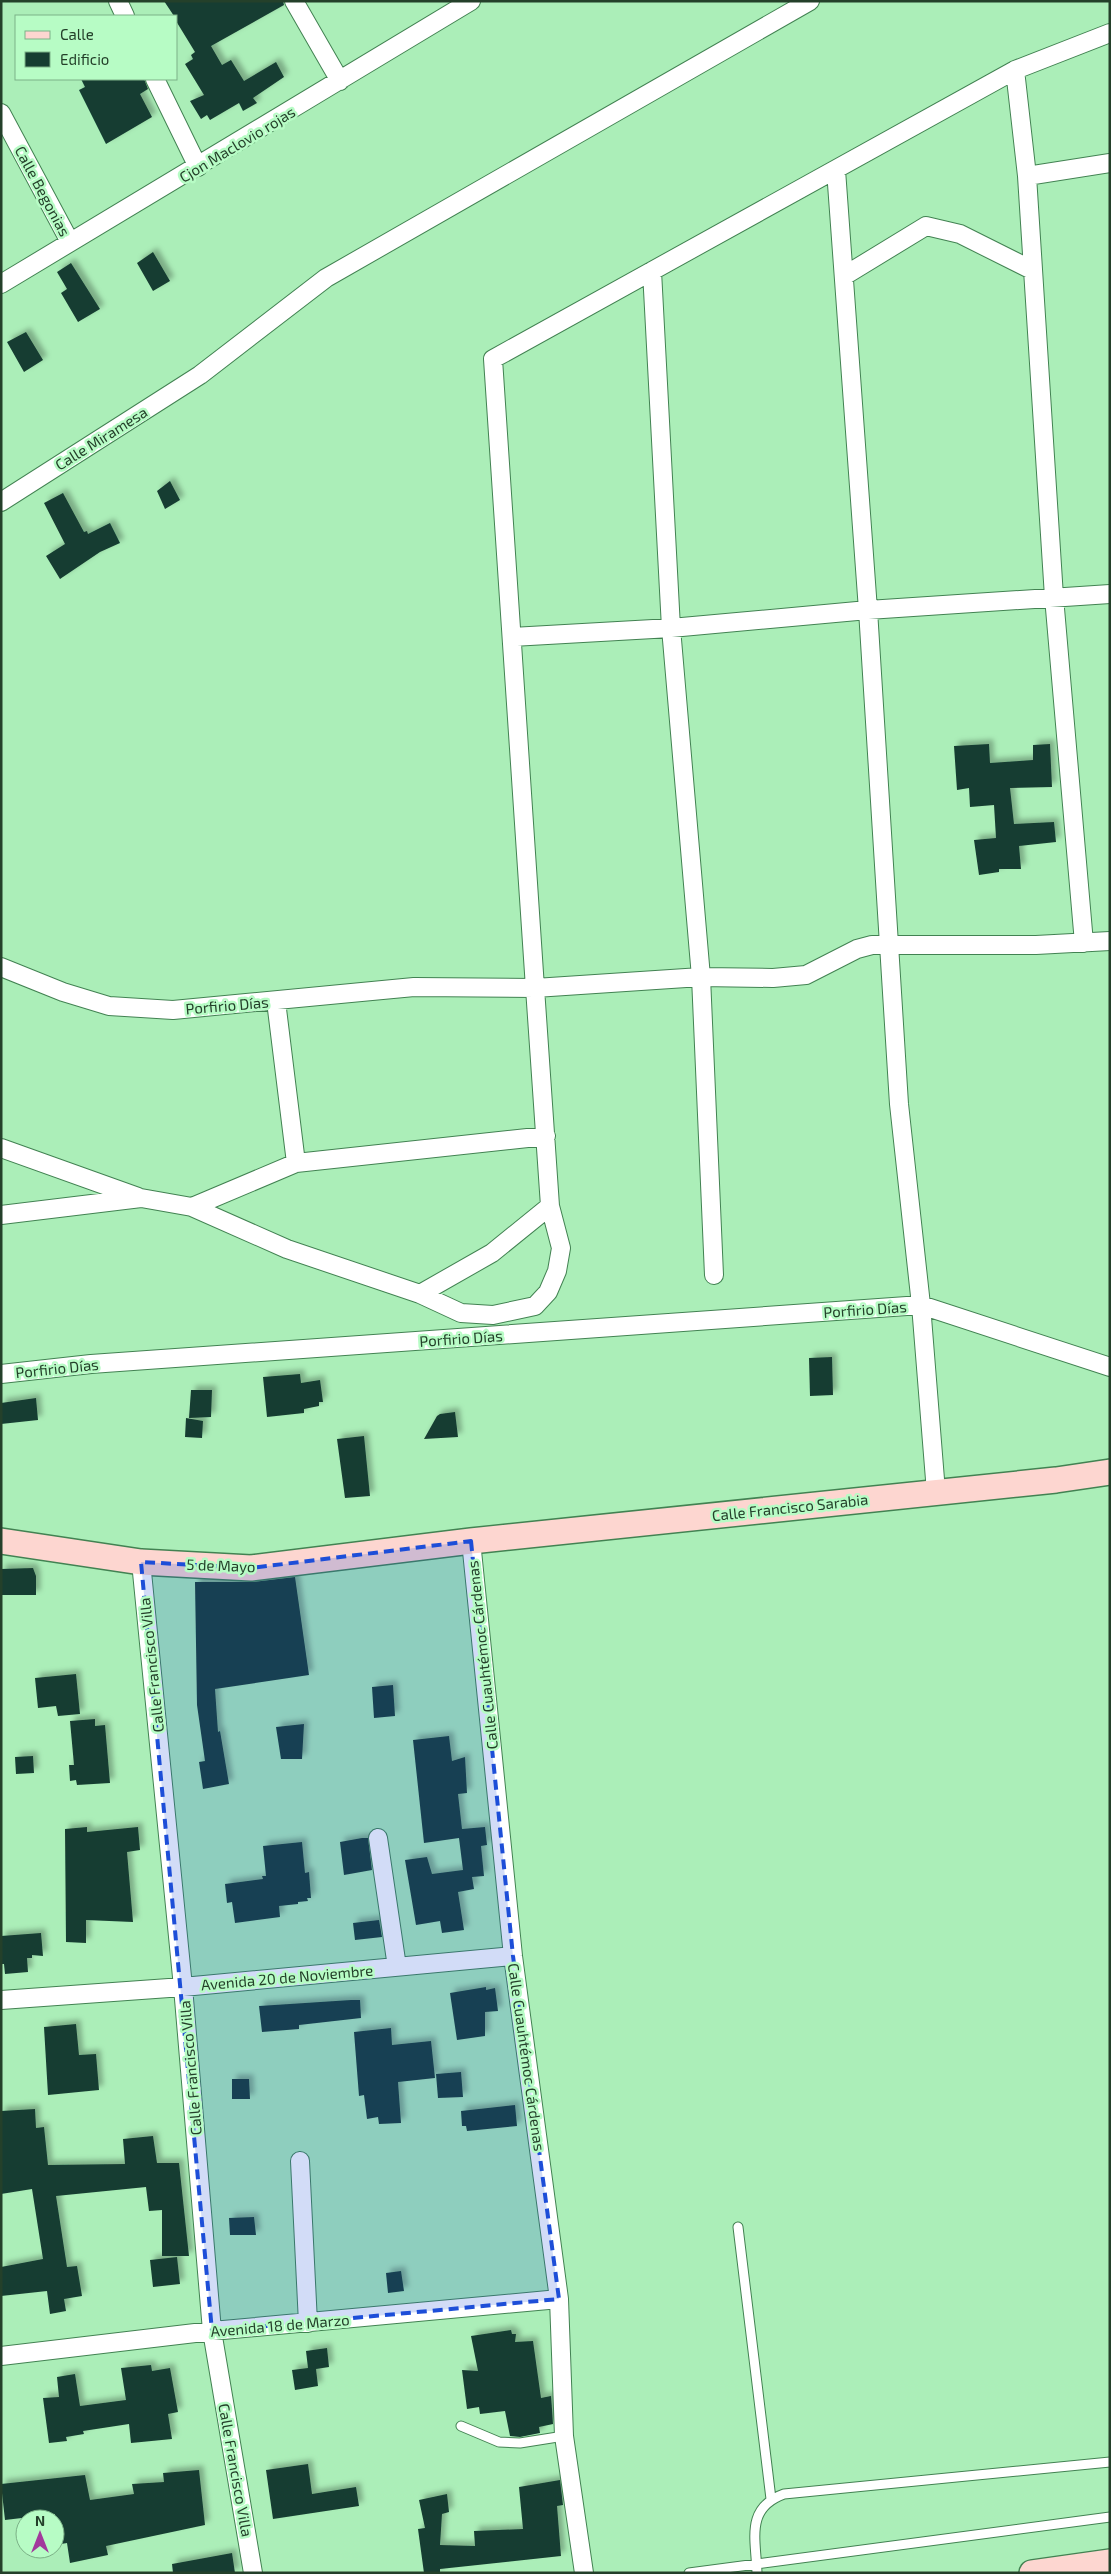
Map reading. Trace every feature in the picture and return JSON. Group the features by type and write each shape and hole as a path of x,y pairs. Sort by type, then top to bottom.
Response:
{"street":[{"path":"118,1 125,15"},
{"path":"294,1 340,81"},
{"name":"Cjon Maclovio rojas","path":"1,284 471,1"},
{"name":"Calle Miramesa","path":"1,502 200,375 326,278 810,1"},
{"path":"1,1148 141,1198 192,1207 287,1249 420,1294 460,1313 493,1315 535,1306 548,1292 557,1272 561,1248 550,1206 546,1136 527,988 512,637 493,359 1015,70 1110,33"},
{"path":"1015,70 1027,176 1054,598 1084,942"},
{"path":"155,80 198,167"},
{"name":"Calle Begonias","path":"1,113 70,242"},
{"path":"1027,176 1110,163"},
{"path":"836,170 868,610 898,1104 921,1305 936,1492"},
{"path":"844,276 926,226 960,234 1032,270"},
{"path":"652,271 671,628 701,978 714,1274"},
{"path":"512,637 671,628 868,610 1110,594"},
{"name":"Porfirio Días","path":"4,970 109,1006 173,1010 414,987 527,988 701,978 773,978 806,975 857,949 872,945 888,947 1110,941"},
{"path":"276,1001 296,1163"},
{"path":"192,1207 296,1163 546,1136"},
{"path":"1,1215 141,1198"},
{"path":"420,1294 492,1253 550,1206"},
{"path":"921,1305 1110,1367"},
{"name":"Porfirio Días","path":"1,1374 91,1364 921,1305"},
{"name":"Calle Francisco Sarabia","path":"471,1541 1110,1472"},
{"name":"5 de Mayo","path":"1,1541 141,1562 251,1568 471,1541"},
{"name":"Calle Cuauhtémoc Cárdenas","path":"471,1541 513,1956 559,2299 564,2436 584,2573"},
{"name":"Calle Francisco Villa","path":"141,1562 182,1987 212,2331 253,2573"},
{"path":"378,1838 398,1967"},
{"name":"Avenida 20 de Noviembre","path":"1,2000 182,1987 513,1956"},
{"path":"300,2161 308,2323"},
{"name":"Avenida 18 de Marzo","path":"1,2356 212,2331 559,2299"},
{"path":"1032,2573 1110,2562"}],"lane":[{"path":"738,2227 771,2499"},
{"path":"460,2426 499,2442 520,2443 564,2436"},
{"path":"757,2573 757,2517 762,2506 771,2499 784,2494 1110,2462"},
{"path":"689,2573 1110,2517"}],"highlighted area":[{"path":"471,1541 513,1956 559,2299 212,2331 141,1562 251,1568"}],"building":[{"path":"164,1 283,1 284,5 211,46 222,65 231,60 244,81 276,62 284,77 253,98 257,103 243,111 239,103 210,120 207,115 201,119 190,101 204,95 185,64 193,59 191,55 195,52 178,24 178,15 173,15"},
{"path":"82,80 144,80 148,89 140,94 152,117 106,144 79,90 85,87"},
{"path":"153,252 170,281 153,291 137,263"},
{"path":"71,263 100,309 78,322 61,293 67,289 57,272"},
{"path":"26,332 43,360 24,372 7,342"},
{"path":"170,481 180,500 165,509 157,491"},
{"path":"63,493 84,532 87,531 88,534 110,523 120,543 100,552 60,579 46,556 65,544 44,503"},
{"path":"989,744 990,763 1033,760 1033,745 1050,744 1052,787 1010,788 1014,824 1054,822 1056,842 1019,846 1021,869 999,869 999,872 979,875 974,840 996,838 994,805 970,807 969,788 957,790 954,746"},
{"path":"832,1357 833,1395 810,1396 809,1358"},
{"path":"300,1374 301,1383 320,1380 323,1402 319,1402 319,1406 304,1409 304,1413 267,1417 263,1377"},
{"path":"191,1390 212,1390 211,1417 189,1418"},
{"path":"36,1398 38,1420 1,1424 1,1403"},
{"path":"455,1412 458,1437 424,1439 437,1416"},
{"path":"186,1418 203,1421 202,1438 185,1437"},
{"path":"364,1436 370,1496 345,1498 337,1439"},
{"path":"33,1568 36,1576 36,1595 1,1595 1,1569"},
{"path":"295,1577 309,1675 215,1689 218,1732 220,1731 229,1784 203,1789 199,1762 205,1761 197,1705 195,1582 253,1582"},
{"path":"76,1674 80,1714 58,1716 56,1706 38,1708 35,1678"},
{"path":"393,1685 395,1716 374,1718 372,1687"},
{"path":"95,1719 95,1726 105,1725 110,1783 77,1785 76,1780 70,1781 69,1765 74,1765 70,1721"},
{"path":"304,1724 302,1759 281,1759 276,1727"},
{"path":"449,1736 452,1761 465,1757 467,1793 458,1794 462,1829 485,1827 487,1845 481,1846 484,1876 472,1877 474,1889 458,1892 464,1930 442,1933 440,1921 416,1925 405,1860 427,1857 432,1874 463,1870 459,1838 424,1843 413,1740"},
{"path":"33,1756 34,1773 16,1774 15,1757"},
{"path":"87,1827 87,1832 138,1827 140,1850 127,1852 133,1922 86,1920 86,1943 66,1942 65,1829"},
{"path":"368,1838 372,1870 344,1875 340,1842"},
{"path":"302,1842 305,1873 309,1872 311,1898 307,1898 308,1901 298,1902 298,1904 279,1906 280,1917 235,1923 232,1902 227,1903 225,1884 263,1879 262,1876 266,1876 263,1846"},
{"path":"379,1920 382,1937 355,1940 353,1923"},
{"path":"41,1933 43,1956 32,1955 32,1958 27,1958 28,1972 5,1974 4,1964 2,1964 1,1936"},
{"path":"486,1987 486,1990 495,1988 498,2011 485,2012 485,2036 457,2040 450,1993"},
{"path":"360,2000 361,2018 299,2025 299,2029 262,2032 259,2006"},
{"path":"76,2024 79,2055 96,2054 99,2090 48,2095 44,2027"},
{"path":"391,2028 392,2045 431,2041 435,2078 398,2082 401,2123 379,2124 378,2117 367,2119 364,2095 359,2096 354,2032"},
{"path":"461,2072 463,2097 438,2098 436,2074"},
{"path":"232,2079 249,2079 250,2099 232,2099"},
{"path":"515,2105 517,2126 467,2131 466,2126 462,2126 461,2111"},
{"path":"35,2109 36,2128 44,2127 48,2165 125,2164 123,2139 153,2136 157,2163 179,2163 189,2256 162,2256 162,2210 149,2211 146,2187 56,2196 67,2267 77,2266 82,2296 64,2299 66,2311 50,2314 47,2291 1,2296 1,2267 43,2259 32,2189 1,2194 1,2111"},
{"path":"254,2217 256,2235 230,2235 229,2218"},
{"path":"177,2257 180,2284 153,2287 150,2260"},
{"path":"401,2271 404,2291 388,2293 386,2273"},
{"path":"511,2330 512,2334 516,2334 515,2342 533,2341 541,2398 551,2396 553,2424 539,2427 540,2433 520,2437 510,2436 505,2411 480,2414 479,2407 467,2409 462,2370 478,2371 471,2336"},
{"path":"327,2348 329,2367 316,2369 318,2386 295,2390 292,2370 308,2368 306,2351"},
{"path":"151,2365 152,2371 170,2368 178,2412 168,2414 172,2439 131,2443 129,2424 83,2431 84,2434 66,2437 67,2441 49,2443 43,2398 59,2397 57,2377 75,2374 80,2406 126,2400 121,2368"},
{"path":"308,2464 312,2494 356,2487 359,2506 273,2519 266,2470"},
{"path":"199,2470 205,2525 106,2546 108,2555 70,2563 67,2543 65,2543 65,2509 15,2509 15,2519 5,2520 1,2484 85,2475 90,2500 134,2494 132,2484 164,2482 163,2473"},
{"path":"560,2480 563,2505 557,2506 561,2556 440,2569 440,2573 424,2573 418,2529 425,2528 419,2500 447,2494 449,2512 442,2514 440,2545 475,2546 474,2531 523,2529 519,2487"},
{"path":"232,2553 235,2573 173,2573 172,2564"}]}
